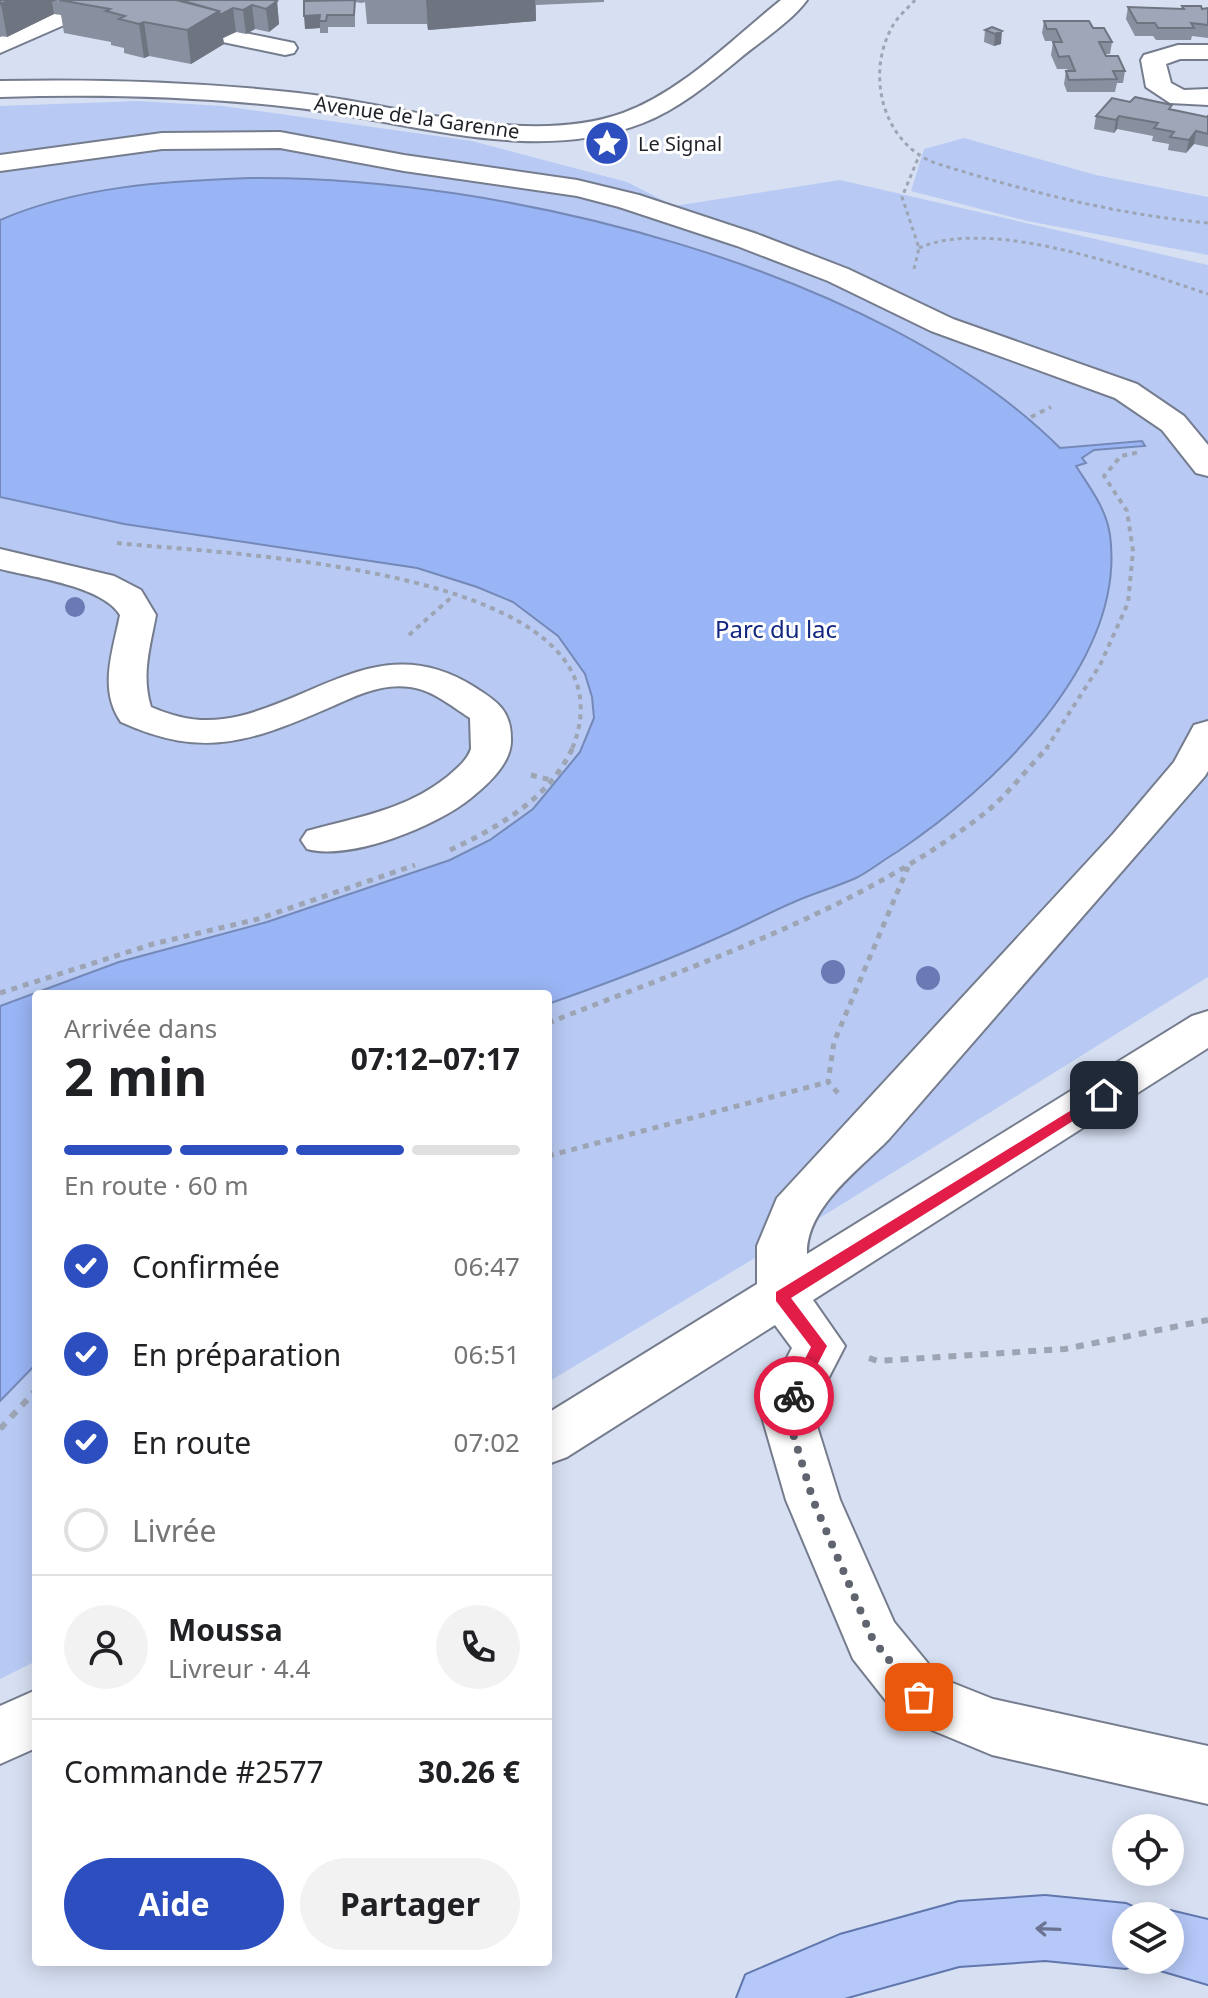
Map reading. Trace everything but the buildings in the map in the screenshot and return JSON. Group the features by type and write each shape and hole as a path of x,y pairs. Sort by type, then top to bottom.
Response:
{"main road":[{"path":"769,1998 840,1967 959,1934 1045,1928 1112,1935"},
{"path":"1184,1946 1208,1952"}],"street":[{"name":"Avenue de la Garenne","path":"0,89 169,89 347,107 484,129 536,132 604,127 636,117 682,91 795,0"},
{"path":"0,46 63,17"},
{"path":"226,36 285,48"},
{"path":"1208,52 1178,52 1153,60 1159,87 1179,98 1208,97"},
{"path":"0,163 177,140 280,140 404,163 577,188 629,201 747,240 904,305 942,325 1075,370 1126,391 1173,423 1208,466"},
{"path":"0,559 101,584 128,598 138,615 126,665 125,688 134,714 164,727 203,733 269,720 329,692 385,673 423,676 462,691 488,713 492,743 483,766 457,790 416,816 368,832 321,840"},
{"path":"1208,733 1191,767 1127,843 873,1127 821,1178 794,1211 782,1246 782,1296 819,1346 786,1410 813,1500 873,1640 919,1697 992,1727 1208,1775"},
{"path":"552,1439 1208,1027"},
{"path":"0,1736 32,1720"}],"path":[{"path":"915,0 892,25 884,42 878,73 881,105 898,135 919,156 1047,198 1139,216 1208,223"},
{"path":"904,305 919,248 902,197 919,156"},
{"path":"919,248 945,239 987,238 1053,250 1208,294"},
{"path":"552,1021 772,934 909,865 987,811 1052,743 1100,665 1128,603 1133,551 1127,511 1104,476"},
{"path":"107,542 356,569 456,593 395,650 385,673"},
{"path":"828,1082 834,1042 909,865"},
{"path":"828,1082 873,1127"},
{"path":"552,1155 828,1082"},
{"path":"819,1346 878,1361 1065,1349 1208,1320"},
{"path":"0,1429 32,1394"}],"green space":[{"name":"Parc du lac","path":"138,101 223,106 472,141 627,182 674,206 840,180 1208,265 1208,977 760,1255 552,1380 552,990 32,990 32,1663 0,1679 0,106"},
{"path":"964,138 1096,175 1208,197 1208,255 1027,221 911,191 924,149"}],"shaded area":[{"path":"250,178 349,181 456,194 568,215 680,244 790,283 892,329 984,385 1060,448 1142,441 1145,446 1094,450 1082,458 1086,463 1076,466 1092,490 1108,525 1110,582 1097,629 1075,674 1046,717 973,794 897,852 856,878 794,902 675,956 552,1003 552,990 43,990 119,962 267,922 450,860 490,840 533,809 580,752 594,718 585,674 558,636 513,602 477,587 417,568 124,524 0,497 0,220 92,193 187,181"},
{"path":"32,994 32,1368 0,1401 0,1006"}],"way so far":[{"path":"794,1396 786,1410 813,1500 873,1640 919,1697"}],"place":[{"name":"Le Signal","path":"607,143"}],"route":[{"path":"794,1396 819,1346 782,1296 1104,1095"}]}
